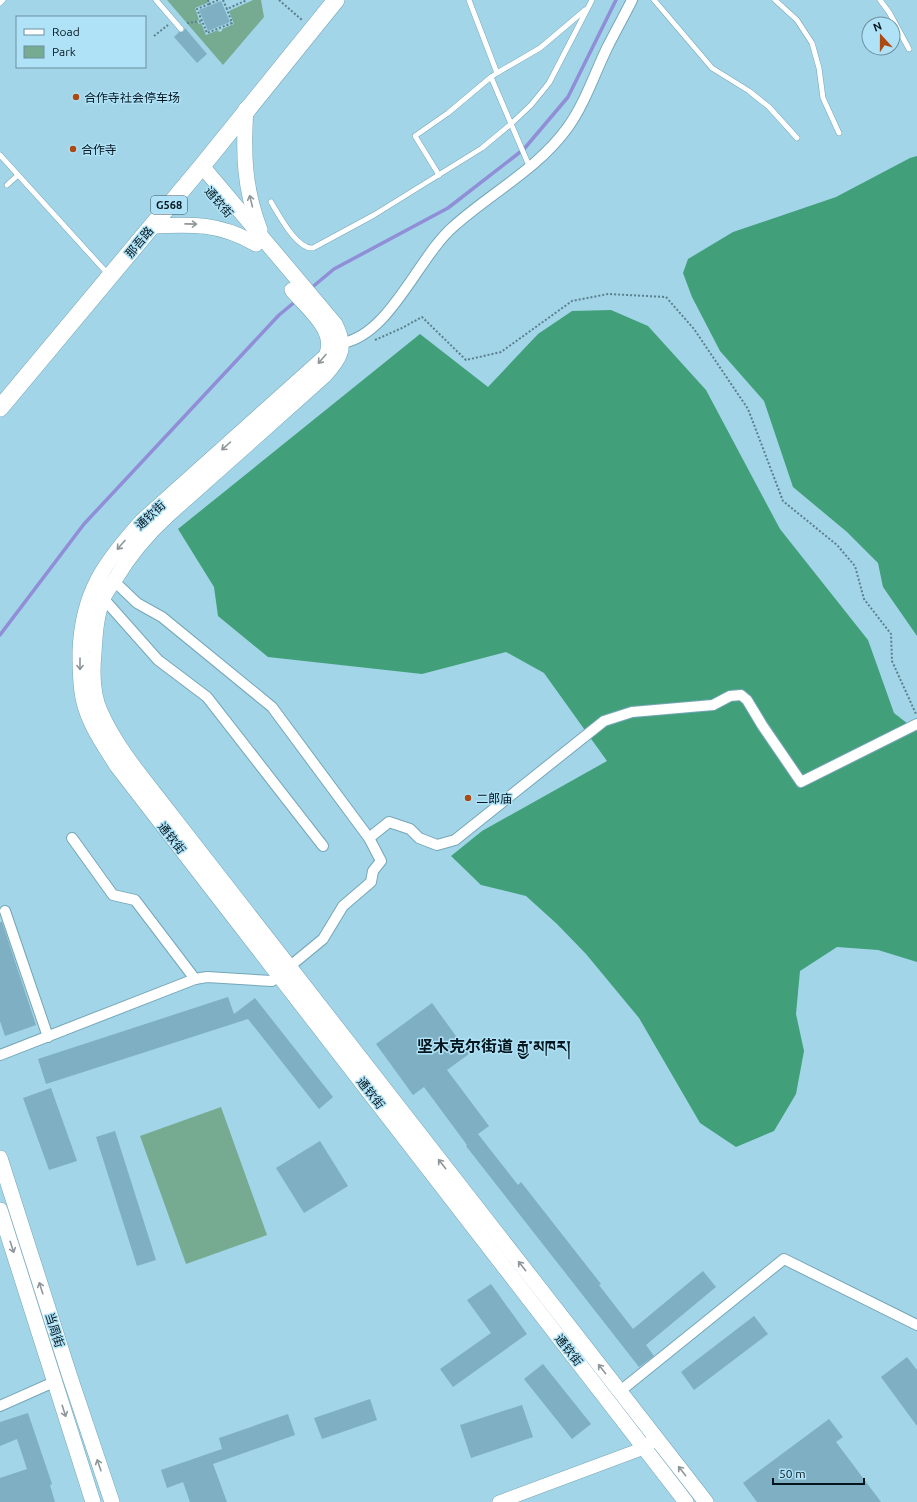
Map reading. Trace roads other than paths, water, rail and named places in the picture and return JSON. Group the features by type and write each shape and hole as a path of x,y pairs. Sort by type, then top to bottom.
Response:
{"highway":[{"name":"那吾路","path":"1,404 152,226 336,0"}],"main road":[{"path":"246,109 244,161 246,179 259,241"},
{"path":"198,170 259,241"},
{"path":"152,226 208,225 259,241"},
{"name":"通钦街","path":"259,241 326,321 329,349 320,363 142,521 117,548 94,585 85,611 81,637 80,668 83,698 97,734 117,766 162,826 284,971 686,1502"},
{"path":"326,321 339,332 342,343 341,353 331,368 146,536 128,558 103,598 97,624 93,663 95,696 100,712 125,754 284,971 706,1502"},
{"name":"当周街","path":"0,1158 70,1377 112,1502"},
{"name":"当周街","path":"0,1210 93,1502"}],"street":[{"path":"342,343 352,341 365,335 380,322 438,243 454,226 551,148 568,126 590,88 607,49 632,0"},
{"path":"0,1055 48,1038 195,979 207,977 272,981 323,939 343,906 371,882 373,871 381,860 369,838 272,707 162,617 137,603 114,581"},
{"path":"103,598 158,660 207,697 323,846"},
{"path":"369,838 389,822 410,829 419,838 437,845 455,840 604,721 632,712 713,705 730,696 741,695 747,700 762,725 801,782 917,724"},
{"path":"72,838 113,895 135,900 195,979"},
{"path":"5,912 48,1038"},
{"path":"619,1392 784,1259 917,1325"},
{"path":"0,1406 54,1382"},
{"path":"499,1502 644,1448 656,1439"}],"lane":[{"path":"0,3 3,0"},
{"path":"156,0 180,28"},
{"path":"469,0 497,73"},
{"path":"271,202 298,242 310,249 374,215 482,148 531,105 549,83 592,0"},
{"path":"654,0 712,68 749,91 769,107 798,138"},
{"path":"775,0 797,20 812,43 819,68 823,98 839,133"},
{"path":"880,0 889,12 909,50"},
{"path":"439,175 415,136 448,113 491,77 540,48 588,8"},
{"path":"491,77 528,165"},
{"path":"0,155 110,276"},
{"path":"7,185 18,175"}],"waterway":[{"path":"310,289 334,269 448,208 524,149 568,97 616,0"},
{"path":"0,635 84,524 279,315 296,301"}],"place":[{"name":"合作寺社会停车场","path":"76,97"},
{"name":"合作寺","path":"73,149"},
{"name":"二郎庙","path":"468,798"}],"district":[{"name":"坚木克尔街道 རྒྱ་མཁར།","path":"494,1046"}]}
